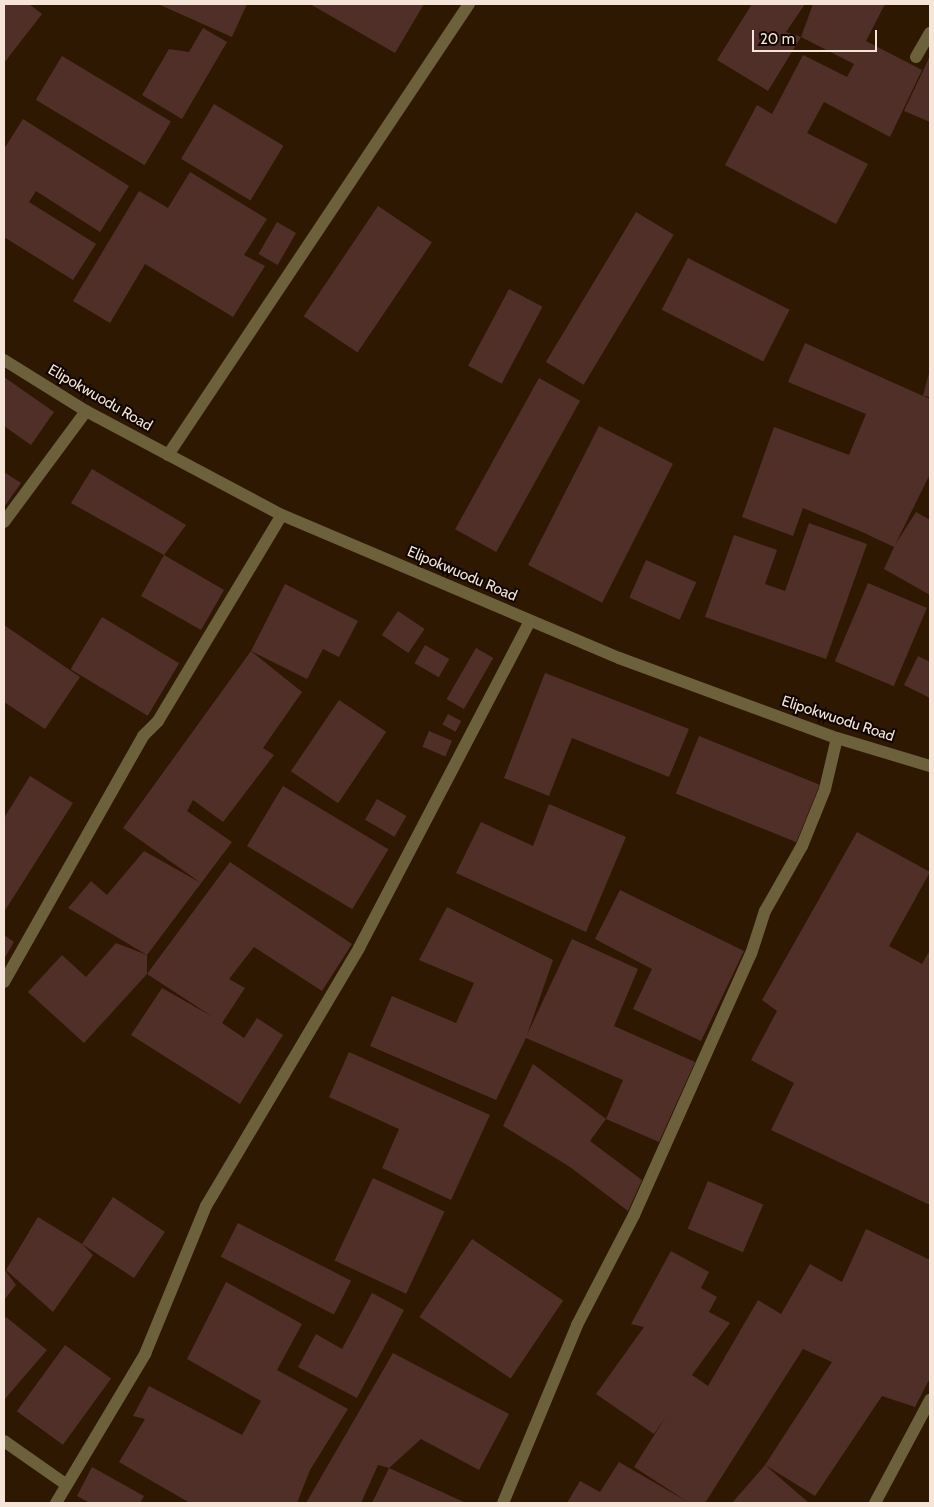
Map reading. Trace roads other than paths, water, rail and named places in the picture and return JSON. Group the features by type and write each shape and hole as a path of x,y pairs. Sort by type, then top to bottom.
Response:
{"street":[{"path":"168,455 469,4"},
{"path":"916,58 930,33"},
{"name":"Elipokwuodu Road","path":"4,360 86,411 282,515 530,621 837,738 930,766"},
{"path":"4,522 86,411"},
{"path":"4,982 143,736 158,721 282,515"},
{"path":"56,1503 64,1483 145,1354 206,1206 359,948 530,621"},
{"path":"503,1503 577,1325 641,1199 751,954 765,911 802,846 825,789 837,738"},
{"path":"875,1503 930,1400"},
{"path":"4,1441 64,1483"}]}
